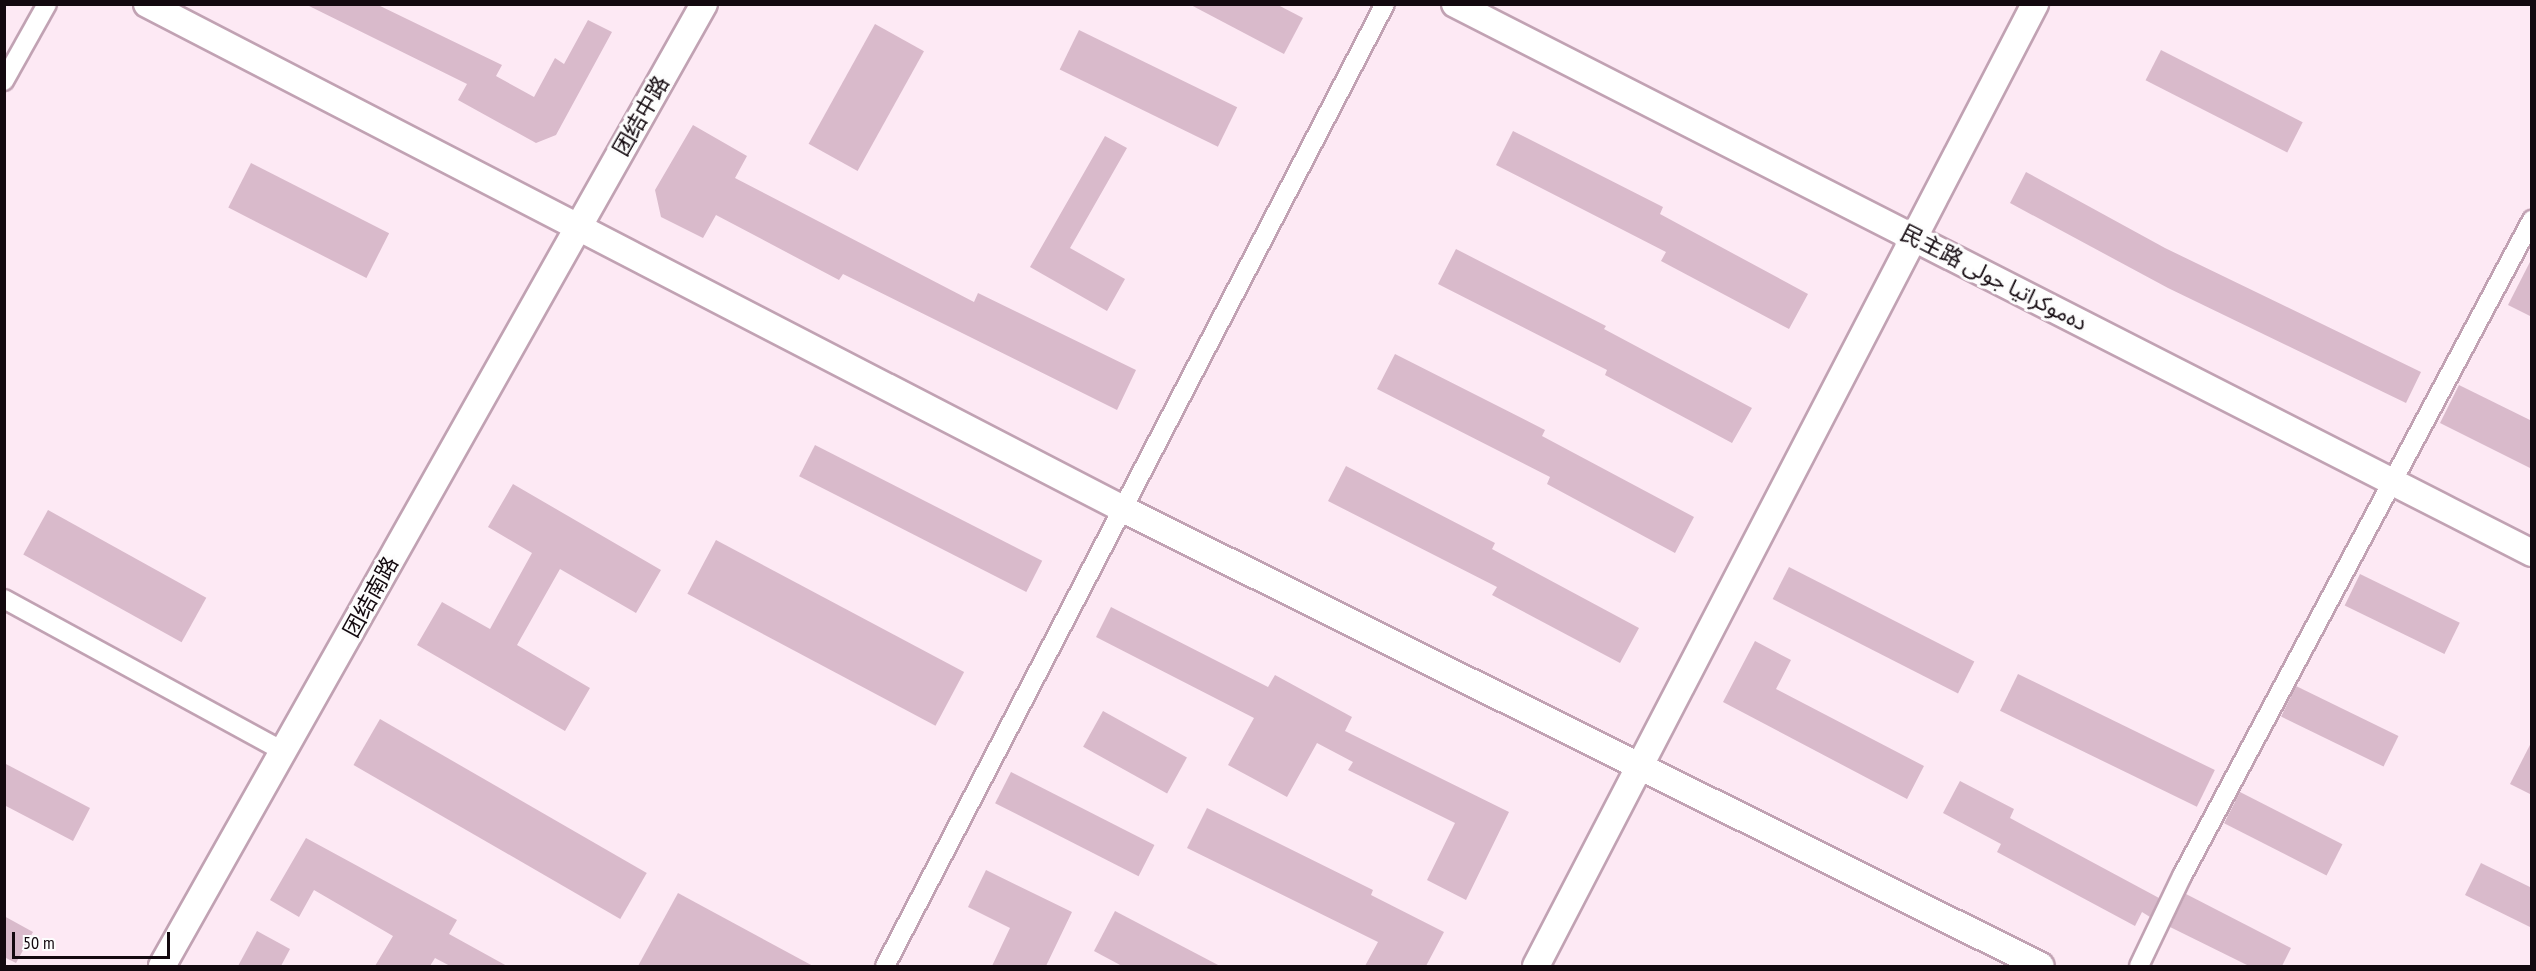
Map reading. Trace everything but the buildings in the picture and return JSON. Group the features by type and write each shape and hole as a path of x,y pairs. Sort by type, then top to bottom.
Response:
{"street":[{"path":"4,81 46,4"},
{"path":"147,4 1123,509 2041,966"},
{"name":"团结中路","path":"577,227 704,4"},
{"path":"885,966 1385,4"},
{"name":"民主路 دەموكراتيا جولى","path":"1455,4 2532,553"},
{"path":"1536,966 2035,4"},
{"path":"2139,966 2182,876 2532,220"},
{"name":"团结南路","path":"162,966 285,752 577,227"},
{"path":"4,599 285,752"}]}
